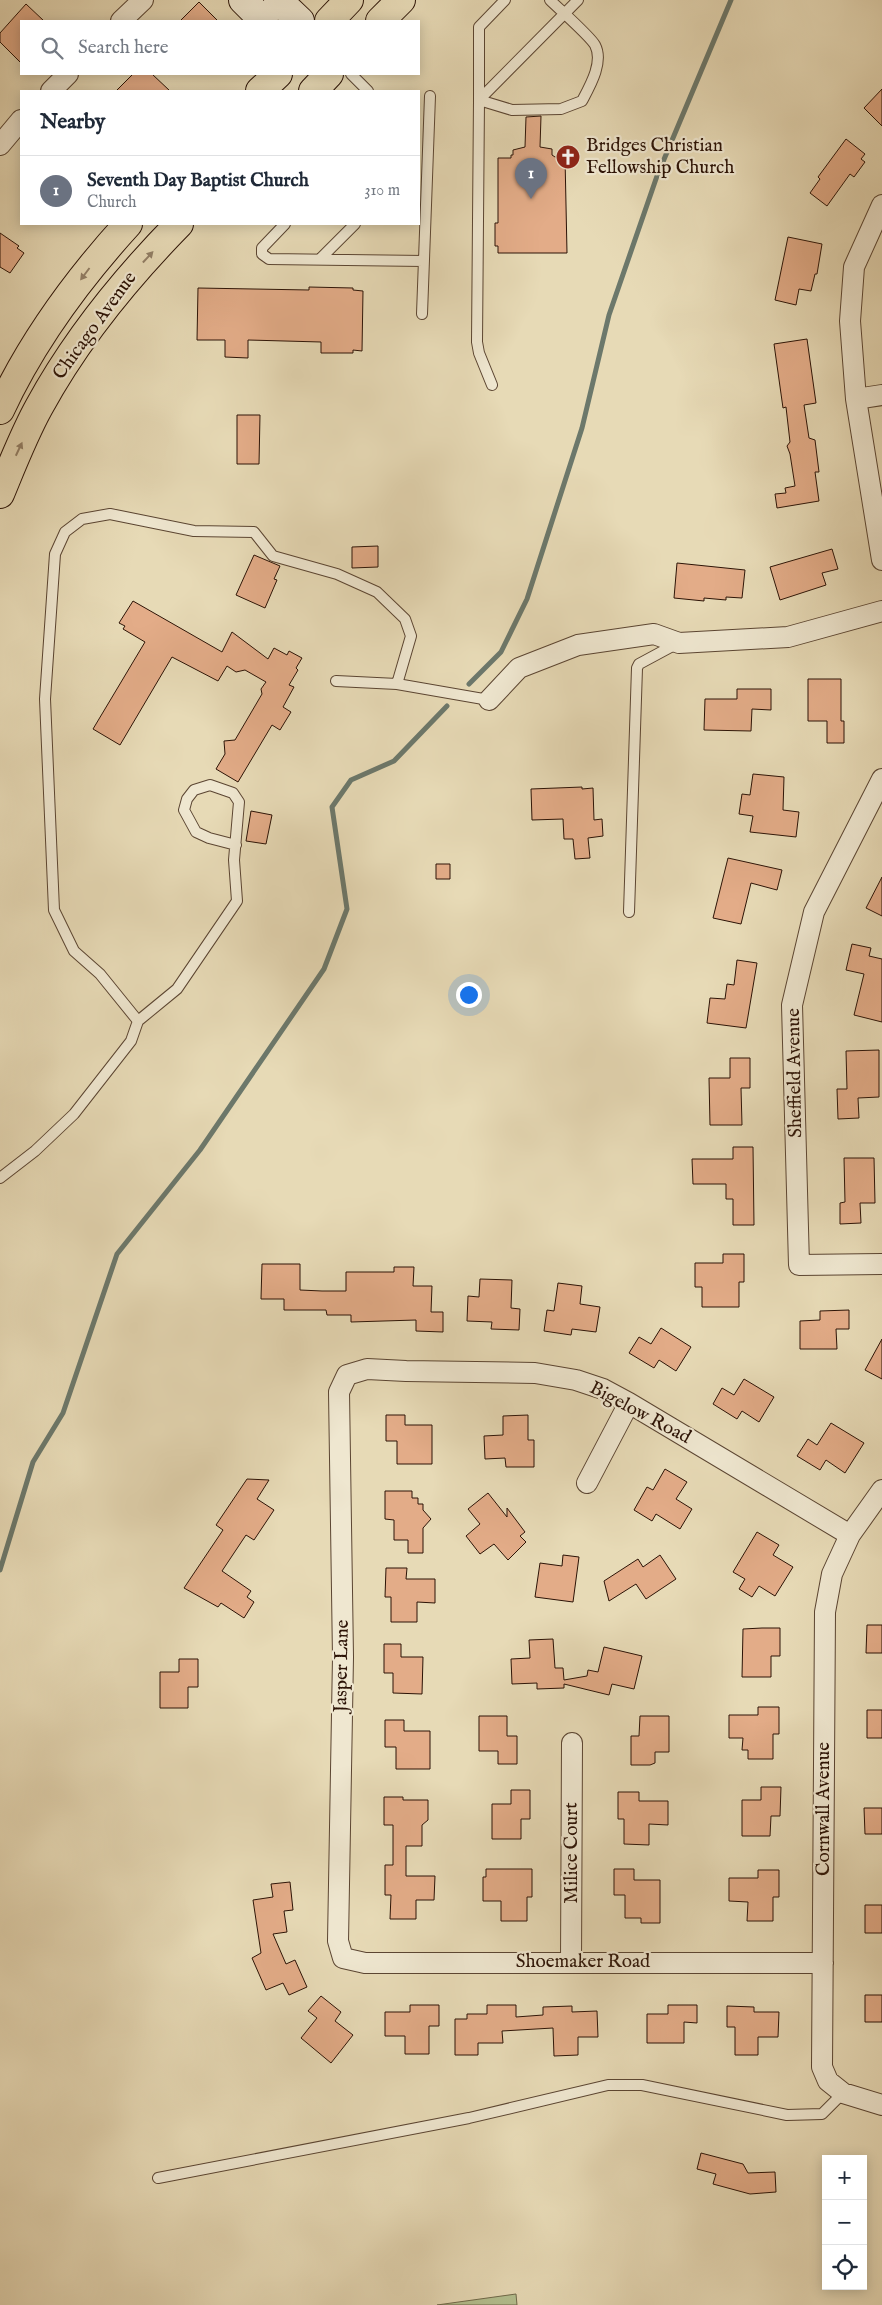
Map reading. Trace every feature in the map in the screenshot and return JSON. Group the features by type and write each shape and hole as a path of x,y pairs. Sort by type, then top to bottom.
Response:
{"main road":[{"path":"330,20 349,0"},
{"path":"381,20 401,0"},
{"path":"261,90 277,75"},
{"name":"Chicago Avenue","path":"0,410 12,383 49,322 100,254 127,225"},
{"name":"Chicago Avenue","path":"0,494 38,408 72,351 120,287 179,225"}],"street":[{"path":"123,20 143,0"},
{"path":"243,0 263,20"},
{"path":"278,0 299,20"},
{"path":"52,90 67,75"},
{"path":"0,145 20,121"},
{"path":"882,206 854,268 850,322 856,400 882,560"},
{"path":"856,400 882,395"},
{"path":"489,700 519,668 578,645 654,634 679,643 788,637 882,611"},
{"name":"Sheffield Avenue","path":"882,779 814,912 792,1005 799,1265 882,1264"},
{"name":"Bigelow Road","path":"346,1375 367,1369 535,1373 576,1380 603,1389 629,1403 850,1536"},
{"name":"Jasper Lane","path":"343,1958 338,1941 343,1657 340,1392 346,1375"},
{"path":"587,1482 629,1403"},
{"name":"Cornwall Avenue","path":"882,1490 850,1536 832,1574 825,1612 822,2066 828,2082 843,2093 882,2105"},
{"name":"Milice Court","path":"571,1962 572,1743"},
{"name":"Shoemaker Road","path":"343,1958 365,1963 823,1963"}],"lane":[{"path":"492,384 478,353 477,342 479,26 505,0"},
{"path":"478,100 512,110 561,108 582,101 591,83 597,63 595,45 550,0"},
{"path":"478,100 578,0"},
{"path":"353,75 367,90"},
{"path":"422,314 430,96"},
{"path":"420,160 427,168"},
{"path":"284,225 262,248 262,254 269,259 321,258 424,261"},
{"path":"321,258 354,225"},
{"path":"138,1021 100,974 74,951 54,910 45,699 55,554 65,532 82,519 110,514 194,531 254,532 273,556 337,574 377,592 406,619 411,636 397,684"},
{"path":"629,912 637,668 639,664 679,643"},
{"path":"336,681 397,684 489,700"},
{"path":"0,1178 35,1151 74,1114 131,1041 138,1021 177,989 237,901 234,860 236,845 239,802 233,793 210,786 194,790 186,799 184,810 196,832 209,838 236,845"},
{"path":"158,2178 469,2118 608,2086 642,2085 787,2115 822,2114 843,2093"}],"green space":[{"path":"516,2294 517,2305 437,2305"}],"building":[{"path":"199,2 217,20 181,20"},
{"path":"26,4 43,20 20,20 20,62 0,42 0,33"},
{"path":"132,75 153,75 169,90 117,90"},
{"path":"882,89 882,126 864,108"},
{"path":"541,116 540,147 552,149 552,155 555,157 565,157 567,253 498,253 498,246 495,246 495,223 498,223 498,158 511,158 513,150 525,147 526,117"},
{"path":"846,139 865,154 861,159 865,162 854,177 850,174 827,206 810,193 820,179 818,177"},
{"path":"0,233 19,246 17,248 24,253 10,273 0,267"},
{"path":"788,237 822,244 817,274 815,274 811,291 799,289 796,305 775,300"},
{"path":"309,287 353,288 353,290 363,291 362,351 353,350 353,353 321,353 321,342 248,340 248,358 225,357 225,340 197,340 198,288 309,290"},
{"path":"807,339 816,403 804,405 809,438 815,440 819,472 815,472 819,501 777,508 775,494 786,493 785,488 795,486 787,446 790,442 786,407 783,408 774,344"},
{"path":"237,415 260,415 259,464 237,464"},
{"path":"378,546 378,567 352,568 352,547"},
{"path":"832,549 838,569 822,573 826,585 780,600 770,567"},
{"path":"254,555 280,566 274,579 277,580 265,608 236,595"},
{"path":"677,563 745,570 742,598 726,597 726,600 704,598 704,601 674,598"},
{"path":"133,601 222,652 232,632 268,659 274,648 287,655 289,651 302,658 296,668 298,670 289,685 294,687 283,707 291,712 280,730 272,725 238,782 216,769 225,754 224,741 235,740 262,694 261,689 266,682 245,670 236,672 227,666 218,681 172,657 120,745 93,729 145,642 123,629 125,626 119,623"},
{"path":"808,679 841,679 841,721 844,721 844,743 827,743 827,721 808,721"},
{"path":"737,689 771,689 771,710 752,709 751,731 704,730 705,699 737,699"},
{"path":"753,774 784,777 783,810 799,812 796,837 750,832 753,816 739,814 742,794 750,795"},
{"path":"582,787 582,789 593,788 594,820 602,819 603,836 588,838 590,858 575,859 573,839 564,839 563,819 532,820 531,789"},
{"path":"251,811 272,815 266,844 246,841"},
{"path":"728,858 782,870 777,890 751,883 741,924 713,918"},
{"path":"436,864 450,864 450,879 436,879"},
{"path":"882,877 882,916 866,908"},
{"path":"852,944 871,948 869,956 882,959 882,1022 854,1015 864,974 846,970"},
{"path":"737,960 757,963 746,1028 707,1023 710,998 725,999 727,984 734,985"},
{"path":"879,1050 879,1097 858,1098 859,1118 838,1119 837,1089 847,1089 846,1051"},
{"path":"730,1058 750,1058 750,1088 741,1088 742,1125 710,1125 709,1078 730,1078"},
{"path":"733,1147 753,1147 754,1225 733,1225 733,1199 726,1199 726,1184 693,1184 692,1159 733,1159"},
{"path":"844,1158 874,1158 875,1203 860,1203 861,1223 840,1224 840,1203 845,1202"},
{"path":"723,1254 744,1254 744,1282 739,1282 739,1307 702,1307 702,1287 695,1287 695,1263 723,1263"},
{"path":"262,1264 300,1264 300,1290 322,1291 346,1291 346,1272 394,1272 394,1267 414,1267 413,1286 432,1286 431,1312 443,1312 443,1332 416,1331 416,1320 351,1322 351,1315 327,1315 326,1310 284,1310 284,1299 261,1299"},
{"path":"480,1279 512,1280 511,1308 520,1309 519,1330 491,1329 492,1322 467,1321 468,1296 479,1297"},
{"path":"558,1283 582,1286 580,1304 600,1307 596,1332 572,1329 571,1335 544,1331 547,1310 554,1311"},
{"path":"849,1310 849,1329 836,1329 837,1349 800,1349 800,1321 820,1320 820,1311"},
{"path":"661,1328 691,1347 676,1371 659,1360 654,1368 629,1353 639,1337 651,1344"},
{"path":"882,1339 882,1379 865,1370"},
{"path":"744,1379 774,1397 759,1422 742,1411 737,1419 713,1404 722,1388 734,1395"},
{"path":"386,1415 405,1415 405,1425 432,1425 432,1464 397,1464 397,1441 386,1441"},
{"path":"528,1415 528,1440 534,1440 534,1467 506,1467 505,1458 485,1459 484,1436 503,1435 503,1416"},
{"path":"831,1423 864,1443 845,1473 826,1460 820,1470 797,1456 808,1439 817,1445"},
{"path":"665,1469 687,1482 676,1499 692,1509 680,1529 656,1514 652,1521 634,1510 647,1487 653,1490"},
{"path":"247,1479 269,1480 257,1499 274,1510 254,1540 246,1535 222,1571 251,1591 247,1597 254,1602 244,1618 221,1603 218,1607 184,1588 223,1530 216,1525"},
{"path":"385,1491 412,1491 412,1498 418,1498 418,1504 423,1504 423,1510 431,1519 423,1528 423,1553 408,1553 408,1540 394,1540 394,1520 385,1519"},
{"path":"488,1493 507,1517 507,1508 525,1532 520,1536 526,1542 508,1560 494,1544 480,1554 466,1536 480,1524 468,1509"},
{"path":"757,1532 779,1545 773,1555 793,1567 775,1596 759,1586 752,1597 739,1589 745,1579 733,1572"},
{"path":"563,1555 579,1557 573,1602 535,1597 540,1563 562,1566"},
{"path":"660,1555 676,1579 646,1599 636,1584 609,1601 604,1581 638,1559 643,1567"},
{"path":"386,1568 407,1568 406,1579 435,1579 435,1603 417,1602 417,1622 391,1622 391,1597 385,1597"},
{"path":"867,1625 882,1625 882,1653 866,1653"},
{"path":"780,1628 780,1656 771,1656 771,1677 742,1677 743,1629"},
{"path":"553,1639 555,1668 563,1668 564,1680 587,1676 588,1670 598,1672 604,1647 642,1656 634,1689 612,1684 609,1695 564,1684 564,1688 537,1689 537,1683 512,1684 511,1659 530,1658 529,1640"},
{"path":"384,1644 401,1644 401,1657 423,1657 422,1694 393,1693 393,1673 384,1673"},
{"path":"179,1659 198,1659 198,1687 188,1687 188,1708 160,1708 160,1672 179,1672"},
{"path":"758,1707 779,1707 779,1734 773,1734 773,1759 748,1759 748,1750 742,1750 743,1738 729,1738 729,1715 758,1715"},
{"path":"867,1710 882,1710 882,1738 867,1738"},
{"path":"479,1716 507,1716 507,1736 517,1736 517,1764 498,1764 498,1751 479,1751"},
{"path":"640,1716 669,1716 669,1752 655,1752 655,1763 650,1765 631,1765 631,1736 639,1736"},
{"path":"385,1720 404,1720 404,1731 430,1731 430,1769 396,1769 396,1747 385,1747"},
{"path":"761,1787 781,1787 780,1816 771,1816 770,1836 742,1836 742,1800 761,1800"},
{"path":"511,1790 530,1790 530,1819 521,1819 521,1839 492,1839 492,1804 511,1804"},
{"path":"618,1792 639,1792 639,1801 668,1801 668,1825 649,1824 649,1845 624,1844 624,1819 618,1819"},
{"path":"384,1797 403,1797 403,1800 428,1800 428,1820 422,1825 422,1846 406,1846 406,1876 435,1876 434,1900 416,1900 416,1919 390,1919 391,1895 385,1895 385,1865 393,1865 393,1825 384,1825"},
{"path":"864,1808 882,1808 882,1834 865,1834"},
{"path":"486,1869 532,1869 532,1897 527,1897 527,1921 501,1921 501,1901 483,1901 483,1877 486,1877"},
{"path":"614,1869 634,1869 634,1880 660,1880 660,1923 641,1923 641,1918 625,1918 625,1895 614,1895"},
{"path":"758,1870 779,1870 779,1897 773,1897 773,1921 747,1921 748,1902 729,1901 729,1878 758,1878"},
{"path":"290,1882 293,1910 284,1911 287,1932 273,1934 286,1964 295,1960 307,1987 289,1995 283,1983 266,1990 252,1958 261,1953 253,1900 273,1897 271,1884"},
{"path":"865,1905 882,1905 882,1933 865,1933"},
{"path":"865,1995 882,1995 882,2022 865,2022"},
{"path":"321,1996 341,2012 335,2021 353,2035 331,2063 301,2038 317,2018 308,2011"},
{"path":"410,2005 439,2005 439,2026 429,2026 429,2054 405,2054 405,2036 385,2036 385,2012 410,2012"},
{"path":"487,2005 516,2005 516,2017 543,2015 543,2007 572,2006 572,2012 597,2011 598,2037 578,2037 578,2055 554,2056 553,2028 502,2031 503,2043 478,2043 478,2055 455,2055 455,2019 467,2019 467,2014 487,2014"},
{"path":"668,2005 697,2005 697,2023 684,2022 684,2043 647,2043 647,2014 668,2014"},
{"path":"727,2006 754,2007 754,2012 779,2012 778,2037 758,2037 758,2055 735,2055 735,2027 727,2027"},
{"path":"701,2153 743,2164 748,2173 775,2172 776,2192 750,2194 713,2184 716,2174 697,2169"}],"waterway":[{"path":"469,684 501,652 527,599 582,428 609,315 657,176 731,0"},
{"path":"0,1570 33,1462 63,1413 117,1254 200,1150 324,969 347,909 332,807 351,780 394,761 447,706"}],"place":[{"name":"Bridges Christian Fellowship Church","path":"568,157"},
{"name":"Seventh Day Baptist Church","path":"531,199"}]}
